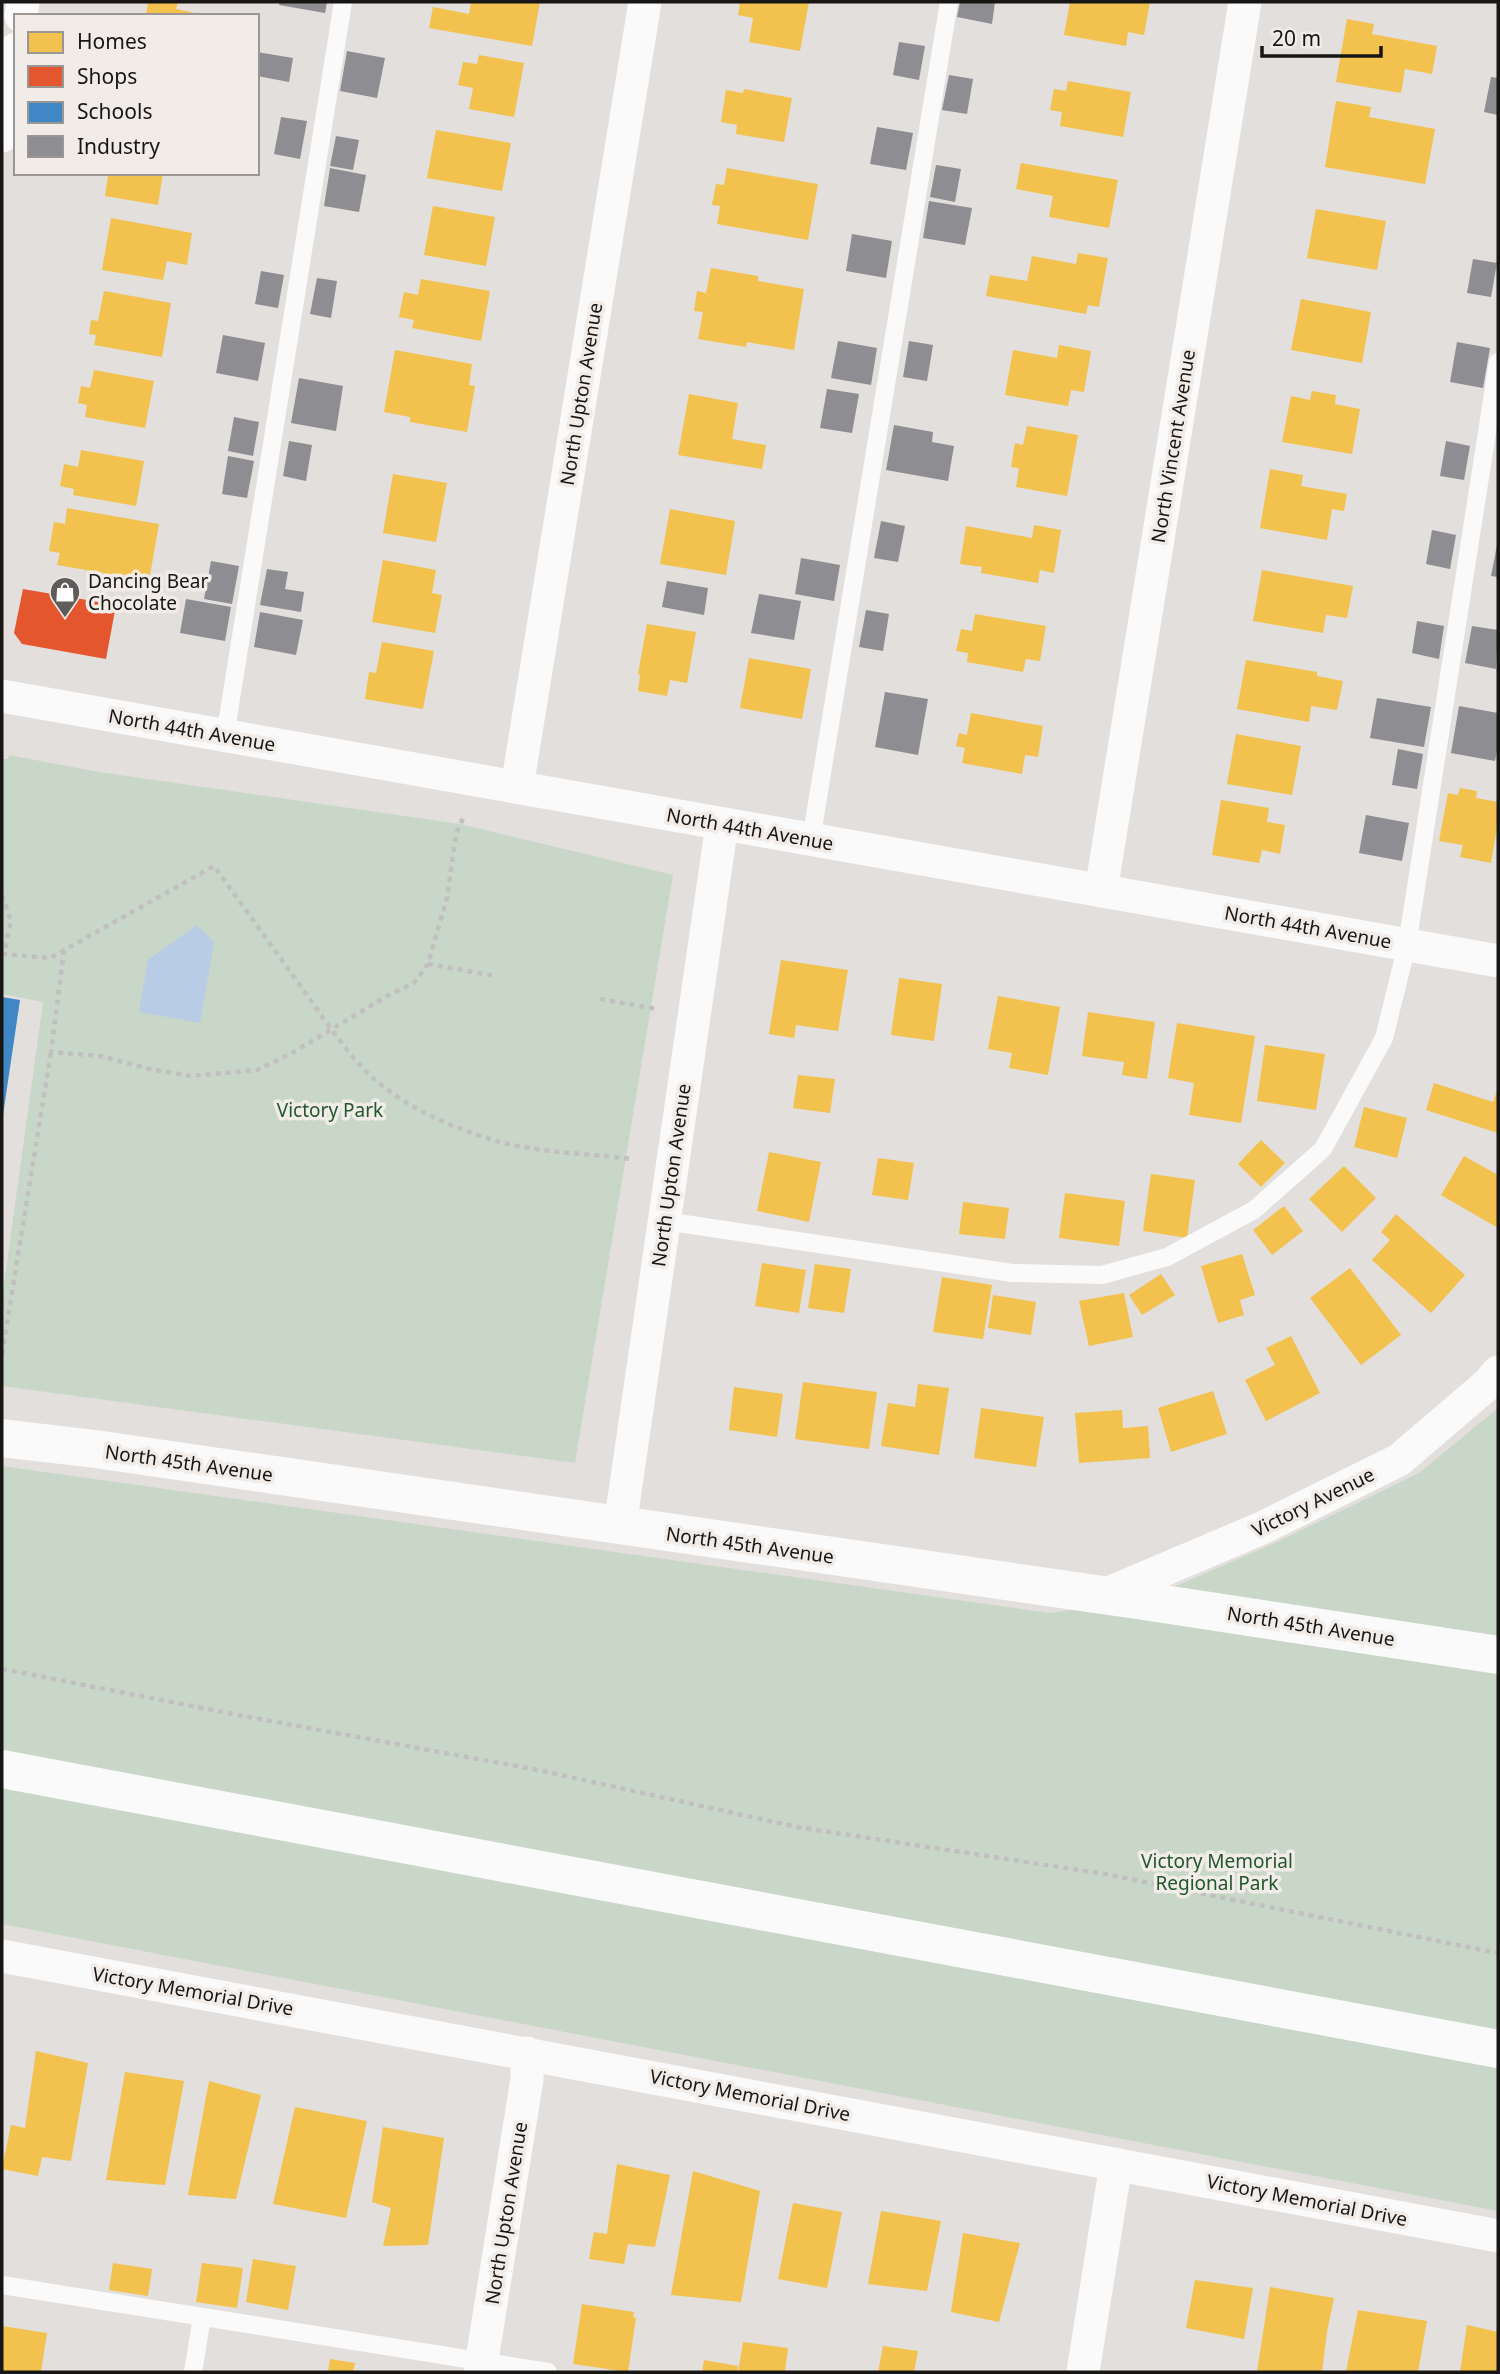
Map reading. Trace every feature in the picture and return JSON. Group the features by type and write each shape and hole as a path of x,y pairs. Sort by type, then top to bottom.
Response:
{"street":[{"name":"North Upton Avenue","path":"517,787 645,2"},
{"name":"North Vincent Avenue","path":"1101,891 1245,2"},
{"path":"2,136 14,61"},
{"name":"North 44th Avenue","path":"2,696 1498,961"},
{"name":"North Upton Avenue","path":"620,1526 723,824"},
{"name":"Victory Avenue","path":"1104,1595 1262,1528 1399,1460 1489,1383 1498,1372"},
{"name":"North 45th Avenue","path":"2,1438 109,1451 1104,1595 1498,1655"},
{"path":"2,1769 1498,2049"},
{"name":"Victory Memorial Drive","path":"2,1956 1498,2236"},
{"name":"North Upton Avenue","path":"481,2367 527,2079 527,2053"},
{"path":"1083,2372 1116,2164"}],"lane":[{"path":"225,736 343,2"},
{"path":"811,840 949,2"},
{"path":"665,1221 1012,1273 1102,1275 1167,1257 1254,1210 1323,1149 1384,1038 1407,945 1498,362"},
{"path":"2,2285 202,2317 481,2367 548,2372"},
{"path":"193,2372 202,2317"}],"path":[{"path":"51,1052 100,1056 191,1076 257,1070 414,983 428,964 447,898 456,834 466,812"},
{"path":"2,895 11,921 3,954 50,958 214,866 332,1030 357,1061 385,1088 410,1105 451,1125 491,1139 632,1159"},
{"path":"2,1354 51,1052 64,950"},
{"path":"428,964 496,976"},
{"path":"600,999 657,1009"},
{"path":"2,1669 538,1770 797,1827 1105,1874 1498,1953"}],"green space":[{"name":"Victory Park","path":"9,755 99,772 460,824 673,875 575,1463 2,1386 2,1299 43,1002 2,994 2,759 8,759"},
{"name":"Victory Memorial Regional Park","path":"1498,1408 1498,2211 2,1924 2,1466 1050,1613 1144,1600 1277,1542 1419,1473"}],"water":[{"path":"197,925 214,942 200,1023 139,1012 148,960"}],"building: Homes":[{"path":"148,2 178,2 176,9 200,14 146,14"},
{"path":"471,2 540,2 532,46 429,28 433,7 469,14"},
{"path":"740,2 809,2 800,51 749,42 753,18 738,15"},
{"path":"1070,2 1150,2 1144,35 1128,32 1126,46 1064,35"},
{"path":"1347,19 1374,24 1372,34 1437,46 1432,74 1405,69 1401,93 1336,82"},
{"path":"479,55 524,63 514,117 469,109 473,88 458,85 463,62 477,64"},
{"path":"1068,81 1131,92 1123,137 1060,126 1062,112 1050,110 1054,89 1066,91"},
{"path":"744,89 792,98 784,142 736,134 737,125 721,122 726,90 743,93"},
{"path":"1336,101 1371,107 1369,117 1435,129 1425,184 1325,167"},
{"path":"436,130 511,143 502,191 427,178"},
{"path":"1021,163 1118,180 1109,228 1049,217 1053,196 1016,189"},
{"path":"727,168 818,184 808,240 717,224 720,206 712,205 716,184 724,185"},
{"path":"105,175 163,175 158,205 105,196 108,176"},
{"path":"433,206 495,217 486,266 424,255"},
{"path":"1316,209 1386,221 1377,270 1307,258"},
{"path":"111,218 192,233 187,265 167,261 163,280 102,270"},
{"path":"1078,253 1108,258 1099,307 1088,305 1086,314 986,296 990,275 1027,281 1032,256 1076,264"},
{"path":"711,268 758,276 758,281 804,289 794,350 747,342 746,347 698,339 703,312 694,311 697,291 706,293"},
{"path":"421,279 490,291 481,341 412,328 414,320 399,317 404,292 418,295"},
{"path":"104,291 171,303 162,357 94,345 96,335 89,334 91,320 98,321"},
{"path":"1301,299 1371,312 1362,363 1291,350"},
{"path":"1059,345 1091,351 1084,392 1071,390 1068,406 1005,395 1013,350 1057,358"},
{"path":"395,350 472,364 469,385 475,386 467,432 410,422 410,417 384,412"},
{"path":"94,370 154,381 145,428 85,417 87,405 78,403 81,386 90,388"},
{"path":"1312,391 1336,395 1335,404 1360,409 1352,454 1282,442 1291,396 1310,400"},
{"path":"689,394 738,403 732,439 766,445 762,469 678,455"},
{"path":"1027,426 1078,435 1067,496 1016,487 1019,468 1011,467 1015,443 1023,445"},
{"path":"81,450 144,461 136,506 73,495 74,489 60,486 64,464 78,467"},
{"path":"1270,469 1303,475 1301,486 1347,494 1344,511 1332,509 1327,540 1260,528"},
{"path":"393,474 447,483 436,542 383,533"},
{"path":"67,508 159,524 149,581 57,565 60,553 49,551 54,522 65,524"},
{"path":"670,509 735,521 726,575 660,564"},
{"path":"1034,525 1061,530 1054,573 1040,570 1038,583 981,573 982,567 960,564 966,526 1032,538"},
{"path":"383,560 436,570 432,593 442,595 435,633 372,622"},
{"path":"1262,570 1353,586 1347,618 1326,615 1323,633 1253,621"},
{"path":"975,614 1046,626 1040,661 1026,659 1023,672 967,662 968,653 956,651 961,629 972,631"},
{"path":"647,624 696,632 687,683 670,680 667,696 638,691 638,674"},
{"path":"382,642 434,651 423,709 365,699 369,672 376,673"},
{"path":"749,658 811,669 802,719 740,708"},
{"path":"1246,660 1317,672 1317,676 1343,681 1337,710 1311,706 1309,722 1237,709"},
{"path":"971,713 1043,726 1038,757 1025,755 1022,774 962,763 965,748 956,746 959,733 967,735"},
{"path":"1236,734 1301,746 1292,795 1227,784"},
{"path":"1460,788 1477,791 1476,798 1498,802 1498,821 1491,863 1460,857 1463,845 1439,841 1448,793 1458,795"},
{"path":"1221,800 1269,808 1267,822 1285,825 1280,854 1262,850 1259,863 1212,855"},
{"path":"781,960 848,970 838,1031 796,1025 794,1038 769,1034"},
{"path":"899,978 942,984 934,1041 891,1035"},
{"path":"998,996 1060,1007 1048,1075 1009,1068 1012,1053 988,1049"},
{"path":"1088,1012 1155,1022 1147,1079 1122,1075 1124,1062 1082,1056"},
{"path":"1177,1023 1255,1036 1241,1123 1189,1115 1194,1083 1168,1078"},
{"path":"1265,1045 1325,1054 1316,1110 1257,1101"},
{"path":"798,1075 835,1079 830,1113 793,1108"},
{"path":"1434,1083 1493,1102 1498,1088 1498,1133 1426,1110"},
{"path":"1364,1107 1407,1118 1397,1158 1354,1147"},
{"path":"1261,1140 1285,1163 1261,1187 1238,1164"},
{"path":"769,1152 821,1162 809,1222 757,1211"},
{"path":"1464,1156 1498,1175 1498,1228 1441,1195"},
{"path":"878,1158 914,1163 908,1200 872,1195"},
{"path":"1344,1166 1376,1198 1342,1232 1309,1199"},
{"path":"1151,1174 1195,1180 1187,1238 1143,1231"},
{"path":"1065,1193 1125,1201 1119,1246 1059,1238"},
{"path":"963,1202 1009,1208 1005,1239 959,1234"},
{"path":"1284,1206 1303,1231 1272,1255 1253,1230"},
{"path":"1396,1214 1465,1275 1431,1313 1372,1260 1390,1240 1381,1232"},
{"path":"1242,1254 1255,1295 1240,1300 1244,1315 1218,1323 1201,1266"},
{"path":"762,1263 806,1270 799,1313 755,1306"},
{"path":"815,1264 851,1269 844,1313 808,1308"},
{"path":"1350,1268 1401,1335 1361,1365 1310,1298"},
{"path":"1161,1274 1175,1295 1142,1315 1129,1295"},
{"path":"942,1277 992,1285 983,1339 933,1332"},
{"path":"1124,1293 1133,1337 1089,1346 1079,1301"},
{"path":"993,1295 1036,1302 1031,1335 988,1328"},
{"path":"1291,1336 1320,1393 1266,1421 1245,1380 1275,1365 1266,1348"},
{"path":"803,1382 877,1392 869,1449 795,1439"},
{"path":"918,1384 949,1388 939,1455 881,1446 888,1403 915,1407"},
{"path":"734,1387 783,1394 777,1437 729,1430"},
{"path":"1213,1391 1227,1434 1171,1452 1158,1408"},
{"path":"981,1408 1044,1417 1036,1467 974,1458"},
{"path":"1122,1410 1123,1428 1148,1426 1150,1458 1079,1463 1075,1413"},
{"path":"36,2051 88,2063 71,2161 42,2157 38,2176 2,2169 11,2125 25,2128"},
{"path":"125,2072 184,2081 165,2185 106,2180"},
{"path":"209,2081 261,2095 236,2199 188,2195"},
{"path":"295,2107 367,2121 346,2218 273,2204"},
{"path":"383,2127 444,2138 428,2245 383,2246 391,2208 372,2202"},
{"path":"617,2164 670,2175 655,2247 628,2244 624,2264 589,2259 594,2232 607,2234"},
{"path":"693,2171 760,2191 741,2302 671,2295"},
{"path":"793,2203 842,2212 827,2288 778,2279"},
{"path":"881,2211 941,2221 927,2291 868,2284"},
{"path":"963,2233 1020,2243 999,2322 951,2312"},
{"path":"253,2259 296,2266 288,2310 246,2302"},
{"path":"113,2263 152,2269 148,2296 109,2290"},
{"path":"202,2263 243,2268 237,2308 196,2302"},
{"path":"1195,2280 1253,2288 1244,2339 1186,2328"},
{"path":"1270,2287 1334,2298 1322,2372 1257,2372"},
{"path":"582,2304 634,2312 633,2317 636,2318 628,2372 573,2364"},
{"path":"1358,2310 1427,2321 1418,2372 1346,2372"},
{"path":"1467,2325 1498,2332 1498,2372 1460,2372"},
{"path":"2,2326 47,2333 41,2372 2,2372"},
{"path":"743,2342 788,2348 785,2372 738,2372"},
{"path":"883,2346 918,2351 914,2372 878,2372"},
{"path":"330,2359 355,2363 353,2372 328,2372"},
{"path":"704,2360 738,2366 737,2372 702,2372"}],"building: Shops":[{"name":"Dancing Bear Chocolate","path":"23,589 116,605 106,659 22,644 14,633"}],"building: Schools":[{"path":"2,997 20,1000 3,1115 2,1115"}],"building: Industry":[{"path":"280,2 327,2 325,13 279,5"},
{"path":"960,2 995,2 992,24 957,17"},
{"path":"899,42 925,46 919,80 893,75"},
{"path":"347,51 385,58 377,98 340,91"},
{"path":"259,52 293,58 289,82 259,76"},
{"path":"949,75 973,79 967,114 942,110"},
{"path":"1491,77 1498,78 1498,115 1484,112"},
{"path":"281,117 307,121 300,159 274,154"},
{"path":"877,127 913,133 906,170 870,164"},
{"path":"336,136 359,140 353,170 330,166"},
{"path":"936,165 961,169 955,202 930,197"},
{"path":"330,168 366,175 359,212 324,206"},
{"path":"929,201 972,208 965,245 923,238"},
{"path":"852,234 892,241 886,278 846,271"},
{"path":"1473,259 1497,263 1491,297 1467,293"},
{"path":"261,271 284,275 278,308 255,304"},
{"path":"317,278 337,281 331,318 310,314"},
{"path":"223,335 265,343 258,381 216,373"},
{"path":"838,341 877,348 871,385 831,378"},
{"path":"909,341 933,345 927,381 903,377"},
{"path":"1457,342 1490,348 1483,388 1450,382"},
{"path":"299,378 343,386 336,431 291,423"},
{"path":"827,389 859,394 852,433 820,428"},
{"path":"234,417 259,422 253,456 228,451"},
{"path":"894,425 933,432 932,442 954,446 948,481 886,470"},
{"path":"289,441 312,445 306,481 283,476"},
{"path":"1446,441 1470,446 1464,480 1440,476"},
{"path":"228,456 254,461 247,498 222,494"},
{"path":"881,521 905,526 898,562 874,558"},
{"path":"1432,530 1456,535 1450,569 1426,564"},
{"path":"1498,545 1498,577 1491,576"},
{"path":"801,558 840,565 834,601 795,594"},
{"path":"211,561 239,566 232,604 204,599"},
{"path":"267,569 288,572 285,589 304,592 301,612 260,605"},
{"path":"667,581 708,588 704,615 662,607"},
{"path":"759,594 801,601 794,640 751,633"},
{"path":"186,599 231,607 225,641 180,633"},
{"path":"866,610 889,614 883,651 859,647"},
{"path":"260,612 303,620 296,655 254,647"},
{"path":"1417,621 1444,626 1439,659 1412,653"},
{"path":"1472,626 1498,630 1496,669 1465,663"},
{"path":"885,692 928,699 918,755 875,747"},
{"path":"1377,698 1431,707 1424,747 1370,738"},
{"path":"1459,706 1498,713 1495,761 1451,753"},
{"path":"1398,749 1423,754 1417,789 1392,785"},
{"path":"1366,815 1409,823 1402,861 1359,853"}],"place":[{"name":"Dancing Bear Chocolate","path":"65,619"}]}
